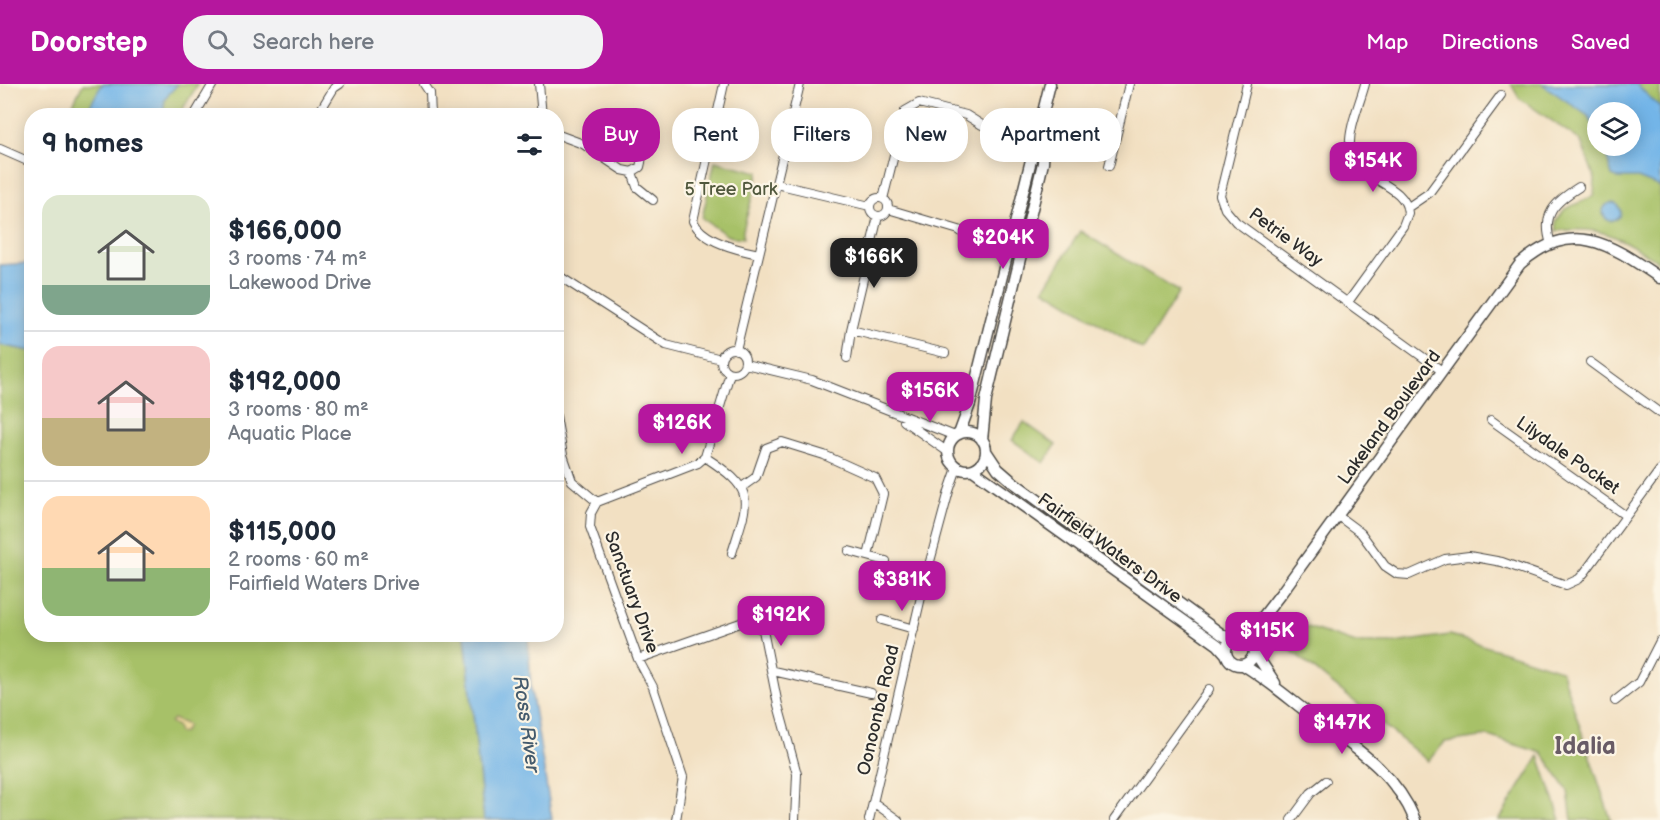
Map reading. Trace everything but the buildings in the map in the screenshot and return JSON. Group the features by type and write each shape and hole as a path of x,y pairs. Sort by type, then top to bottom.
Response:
{"street":[{"path":"200,108 213,84"},
{"path":"322,108 334,88 340,84"},
{"path":"424,84 430,93 431,108"},
{"path":"539,84 541,108"},
{"path":"724,84 693,220 699,229 720,242 759,254"},
{"path":"735,350 800,84"},
{"path":"1046,100 1043,163 986,400 982,440 986,451 983,462 973,470 957,468 949,458 948,452 973,393 1046,100 1050,84"},
{"path":"1109,166 1129,84"},
{"name":"Petrie Way","path":"1247,84 1221,187 1225,209 1236,222 1442,371"},
{"path":"1365,84 1350,141 1351,154 1358,166 1399,196 1407,208"},
{"path":"1348,302 1403,226 1407,208 1429,193 1501,94"},
{"path":"968,237 959,230 888,209 883,199 905,111 919,103 966,115 980,124"},
{"path":"564,137 582,144"},
{"path":"0,149 24,160"},
{"path":"610,162 622,170 632,172 640,167 641,162"},
{"path":"632,172 637,187 653,200"},
{"path":"776,184 870,206"},
{"path":"1551,244 1546,229 1548,217 1565,195 1579,187"},
{"path":"870,206 877,199 883,199"},
{"path":"870,206 873,213 878,216 883,216 888,209"},
{"path":"847,358 851,330 878,216"},
{"name":"Lakeland Boulevard","path":"1238,638 1262,618 1520,264 1551,244 1576,238 1600,241 1618,249 1660,278"},
{"path":"564,279 666,345 721,359"},
{"path":"851,330 945,353"},
{"path":"735,350 744,356 745,364 741,370 730,373 722,366 721,359 725,352 735,350"},
{"path":"1590,362 1660,413"},
{"path":"745,364 812,380 896,415 957,435 972,433 982,440"},
{"path":"564,459 572,481 597,502 698,463 705,457 730,373"},
{"path":"896,415 948,452"},
{"name":"Lilydale Pocket","path":"1491,420 1626,516"},
{"path":"742,487 756,477 766,448 782,442 824,455 875,478 883,494 867,556"},
{"name":"Fairfield Waters Drive","path":"986,451 1005,477 1224,636 1238,638"},
{"path":"705,457 727,471 742,487 747,505 732,553"},
{"name":"Oonoonba Road","path":"869,820 914,629 957,468"},
{"name":"Fairfield Waters Drive","path":"973,470 1218,645 1226,654"},
{"path":"1338,516 1361,533 1385,566 1397,574 1409,575 1445,559 1469,556 1502,562 1566,585 1579,579 1660,470"},
{"name":"Sanctuary Drive","path":"597,502 591,513 590,527 638,659 653,687 683,777 676,820"},
{"path":"849,551 886,561"},
{"name":"Lakeland Boulevard","path":"1253,648 1262,618"},
{"path":"882,620 914,629"},
{"path":"638,659 746,621 763,630 778,705 797,774 795,820"},
{"path":"1276,686 1253,648 1238,638 1226,646 1226,654 1231,662 1243,665 1276,686 1384,771 1397,786 1415,820"},
{"path":"1615,701 1639,682 1660,641"},
{"path":"1243,665 1251,660 1253,648"},
{"path":"772,670 872,693"},
{"path":"1114,820 1209,689"},
{"path":"1291,820 1311,793 1326,781"},
{"path":"873,802 898,820"}],"green space":[{"path":"83,84 198,84 183,108 71,108"},
{"path":"1511,84 1660,84 1660,263 1623,241 1601,232 1557,231 1556,221 1565,209 1594,196 1595,179 1581,141 1519,98"},
{"name":"5 Tree Park","path":"715,162 759,172 743,230 743,238 728,236 702,218"},
{"path":"1080,231 1179,292 1143,350 1044,289"},
{"path":"0,345 24,350 24,642 466,642 484,820 0,820"},
{"path":"1024,422 1056,445 1044,463 1012,440"},
{"path":"1295,623 1356,643 1394,643 1450,635 1561,670 1611,820 1572,820 1568,791 1542,753 1488,736 1445,742 1428,761 1281,642"},
{"path":"1539,756 1561,820 1499,820"}],"sand":[{"path":"173,719 188,725 184,732 179,733 177,726 170,722"}],"water":[{"path":"102,84 178,84 165,98 164,108 89,108"},
{"path":"1542,84 1636,84 1660,107 1660,187 1638,178 1612,176 1607,156 1641,156 1641,102 1587,102 1587,115"},
{"path":"1612,203 1618,206 1621,212 1618,218 1612,221 1606,218 1603,212 1606,206"},
{"path":"24,264 24,350 0,345 0,265"},
{"name":"Ross River","path":"466,642 528,642 531,689 552,820 484,820"}],"district":[{"name":"Idalia","path":"1585,746"}]}
